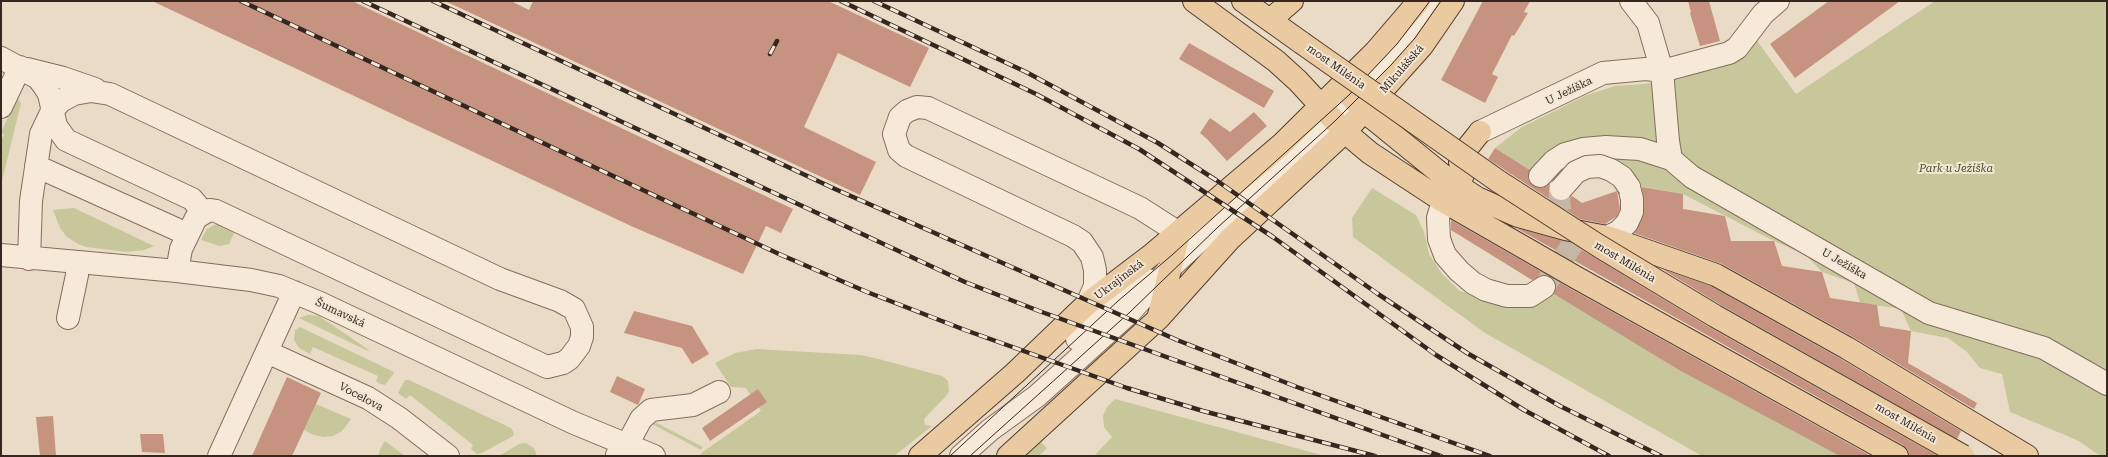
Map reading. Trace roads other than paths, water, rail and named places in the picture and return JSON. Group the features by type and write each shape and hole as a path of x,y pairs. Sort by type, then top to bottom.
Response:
{"main road":[{"path":"1194,1 1276,61 1333,119 1370,152 1443,201 1577,278 1896,456"},
{"name":"most Milénia","path":"1243,1 1498,181 1599,246 1709,312 1963,456"},
{"path":"1270,20 1292,1"},
{"name":"Mikulášská","path":"1333,119 1353,99 1379,48 1419,1"},
{"name":"Mikulášská","path":"1333,119 1353,99 1422,46 1453,1"},
{"path":"1353,99 1445,178 1477,198 1518,216 1565,229 1607,237 1716,275 1847,348 2028,456"},
{"path":"1008,456 1158,319 1230,239 1333,119"},
{"name":"Ukrajinská","path":"920,456 1015,373 1087,304 1179,233 1281,145 1333,119"},
{"path":"1477,198 1469,187 1460,162 1464,152 1480,132"},
{"path":"1158,319 1179,233"}],"street":[{"name":"Mikulášská","path":"1353,99 1403,47 1437,1"},
{"path":"1628,187 1620,178 1599,168 1588,169 1577,173 1565,186 1542,174 1554,161 1565,154 1583,149 1606,147 1640,149 1671,159 1662,72 1648,23 1631,1"},
{"name":"U Ježíška","path":"1480,132 1603,73 1646,70 1662,72 1729,53 1737,48 1762,14 1778,1"},
{"path":"7,67 63,78 110,94 500,278 560,301 574,309 579,318 582,327 579,346 575,353 562,363 547,367 216,211 208,210 196,218 181,249 177,271"},
{"path":"1,108 7,67"},
{"path":"7,67 38,78 49,94 56,126 66,140 192,199 203,212"},
{"path":"29,259 31,201 36,166 41,134 52,111 61,101 74,94 91,91 110,94"},
{"path":"1087,304 1095,286 1095,270 1092,257 1082,242 1073,236 906,156 899,150 894,134 900,117 907,111 917,107 928,108 1134,205 1179,233"},
{"name":"Ukrajinská","path":"961,456 990,430 1026,387 1118,301 1130,291 1171,267 1333,119"},
{"name":"U Ježíška","path":"1671,159 1692,177 1929,313 2044,348 2107,384"},
{"path":"36,166 187,234"},
{"path":"1561,189 1576,172 1587,167 1600,166 1616,173 1628,187 1632,199 1632,212 1627,223 1618,232 1607,237"},
{"path":"1443,201 1438,218 1439,239 1445,254 1459,271 1473,283 1486,290 1507,296 1530,296 1544,287"},
{"name":"Šumavská","path":"1,255 29,259 177,271 251,280 294,292 574,423 622,450 654,456"},
{"path":"68,318 77,275 77,262"},
{"path":"219,456 294,292"},
{"name":"Vocelova","path":"267,352 368,398 399,418 448,456"},
{"path":"622,450 641,419 651,410 693,405 719,392"}],"tunnel":[{"path":"1561,189 1559,202 1561,214 1576,232"},
{"path":"1544,287 1580,233"}],"tram line":[{"path":"950,456 1118,301 1172,255 1349,95 1397,44 1430,1"},
{"path":"970,456 1130,312 1217,228 1335,121 1391,65 1415,38 1441,1"}],"railway":[{"path":"241,1 779,254 867,292 965,330 1127,388 1203,411 1375,456"},
{"path":"363,1 965,282 1039,311 1441,456"},
{"path":"433,1 835,189 1177,340 1297,387 1490,456"},
{"path":"841,1 1036,94 1139,149 1273,237 1436,355 1524,410 1609,456"},
{"path":"874,1 1026,72 1158,143 1216,180 1378,294 1467,353 1560,406 1661,456"},
{"path":"770,54 777,41"}],"park label":[{"name":"Park u Ježíška","path":"1956,169"}]}
